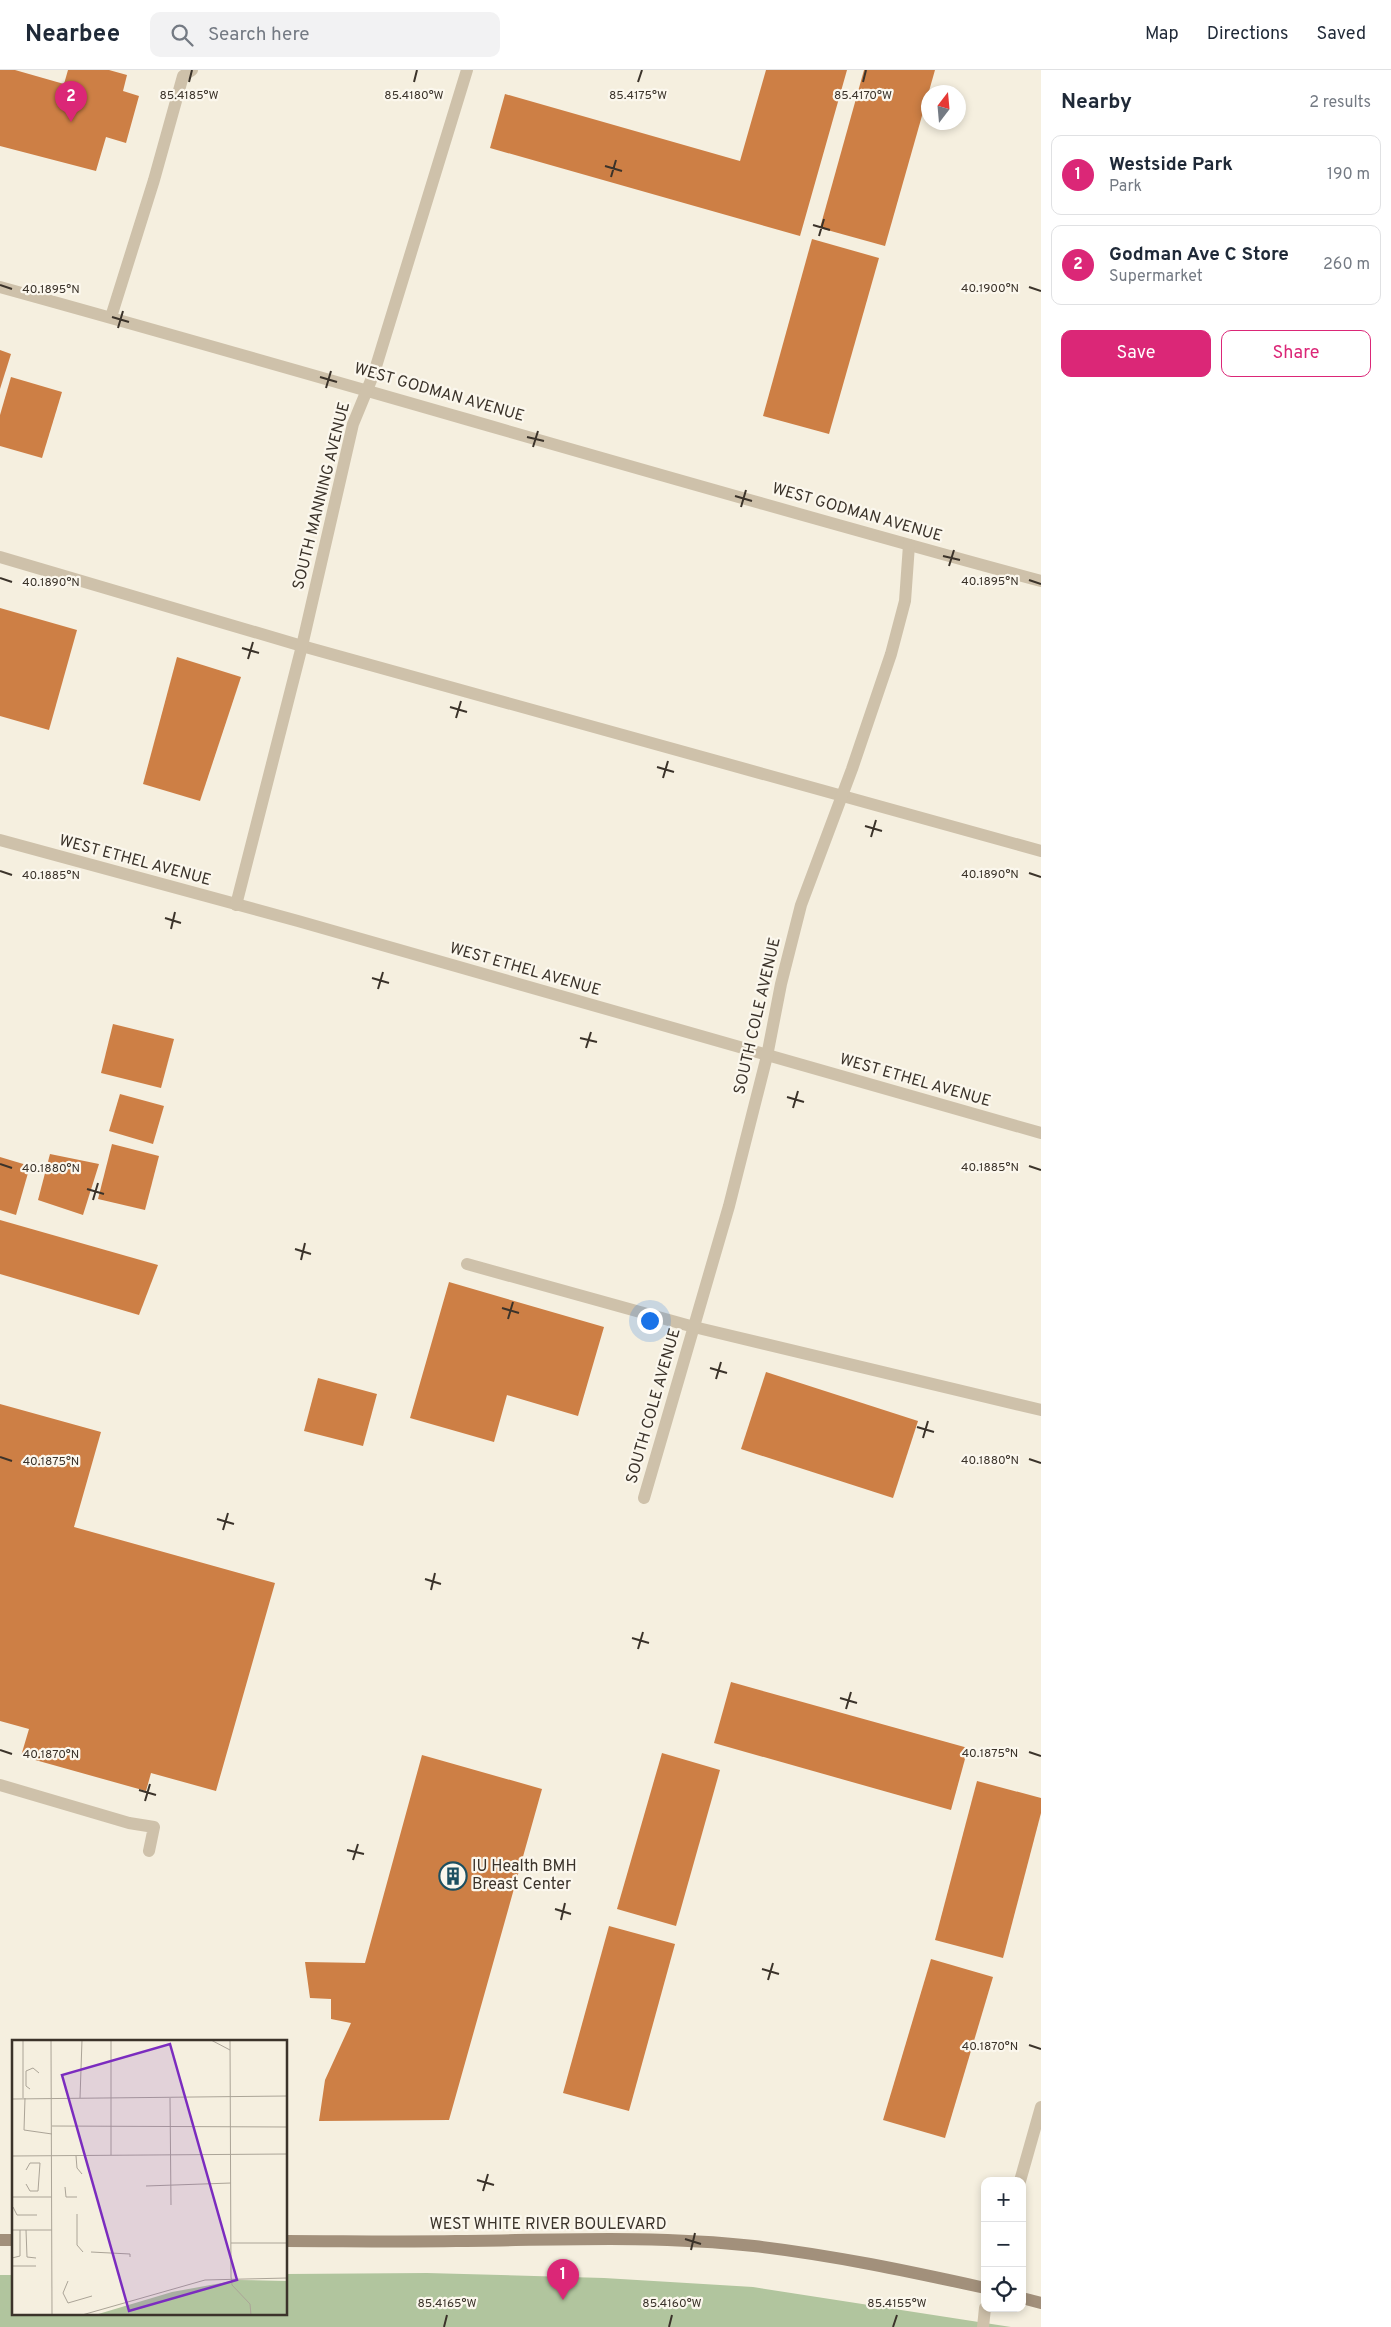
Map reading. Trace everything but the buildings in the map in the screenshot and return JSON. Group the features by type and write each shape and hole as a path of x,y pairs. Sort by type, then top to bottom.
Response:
{"street":[{"path":"111,317 154,180 183,76 192,70"},
{"name":"SOUTH MANNING AVENUE","path":"236,906 302,646 353,424 374,373 467,70"},
{"name":"WEST GODMAN AVENUE","path":"0,287 367,389 909,545 1041,581"},
{"name":"SOUTH COLE AVENUE","path":"644,1498 729,1206 767,1056 781,984 801,905 891,654 905,601 909,545"},
{"path":"0,557 302,646 1041,851"},
{"name":"WEST ETHEL AVENUE","path":"0,840 236,906 298,921 1041,1133"},
{"path":"467,1264 694,1327 1041,1410"},
{"path":"0,1786 129,1824 154,1827 149,1851"},
{"path":"1021,2177 1041,2107"},
{"name":"WEST WHITE RIVER BOULEVARD","path":"288,2241 457,2241 524,2238 665,2241 752,2246 814,2254 981,2287"},
{"path":"1026,2299 1041,2303"},
{"path":"982,2327 985,2312"}],"green space":[{"path":"427,2273 604,2278 753,2287 1011,2327 0,2327 0,2275 12,2275 12,2314 288,2314 288,2274"}],"place":[{"name":"Godman Ave C Store","path":"71,122"},
{"name":"IU Health BMH Breast Center","path":"453,1876"},
{"name":"Westside Park","path":"563,2300"}]}
